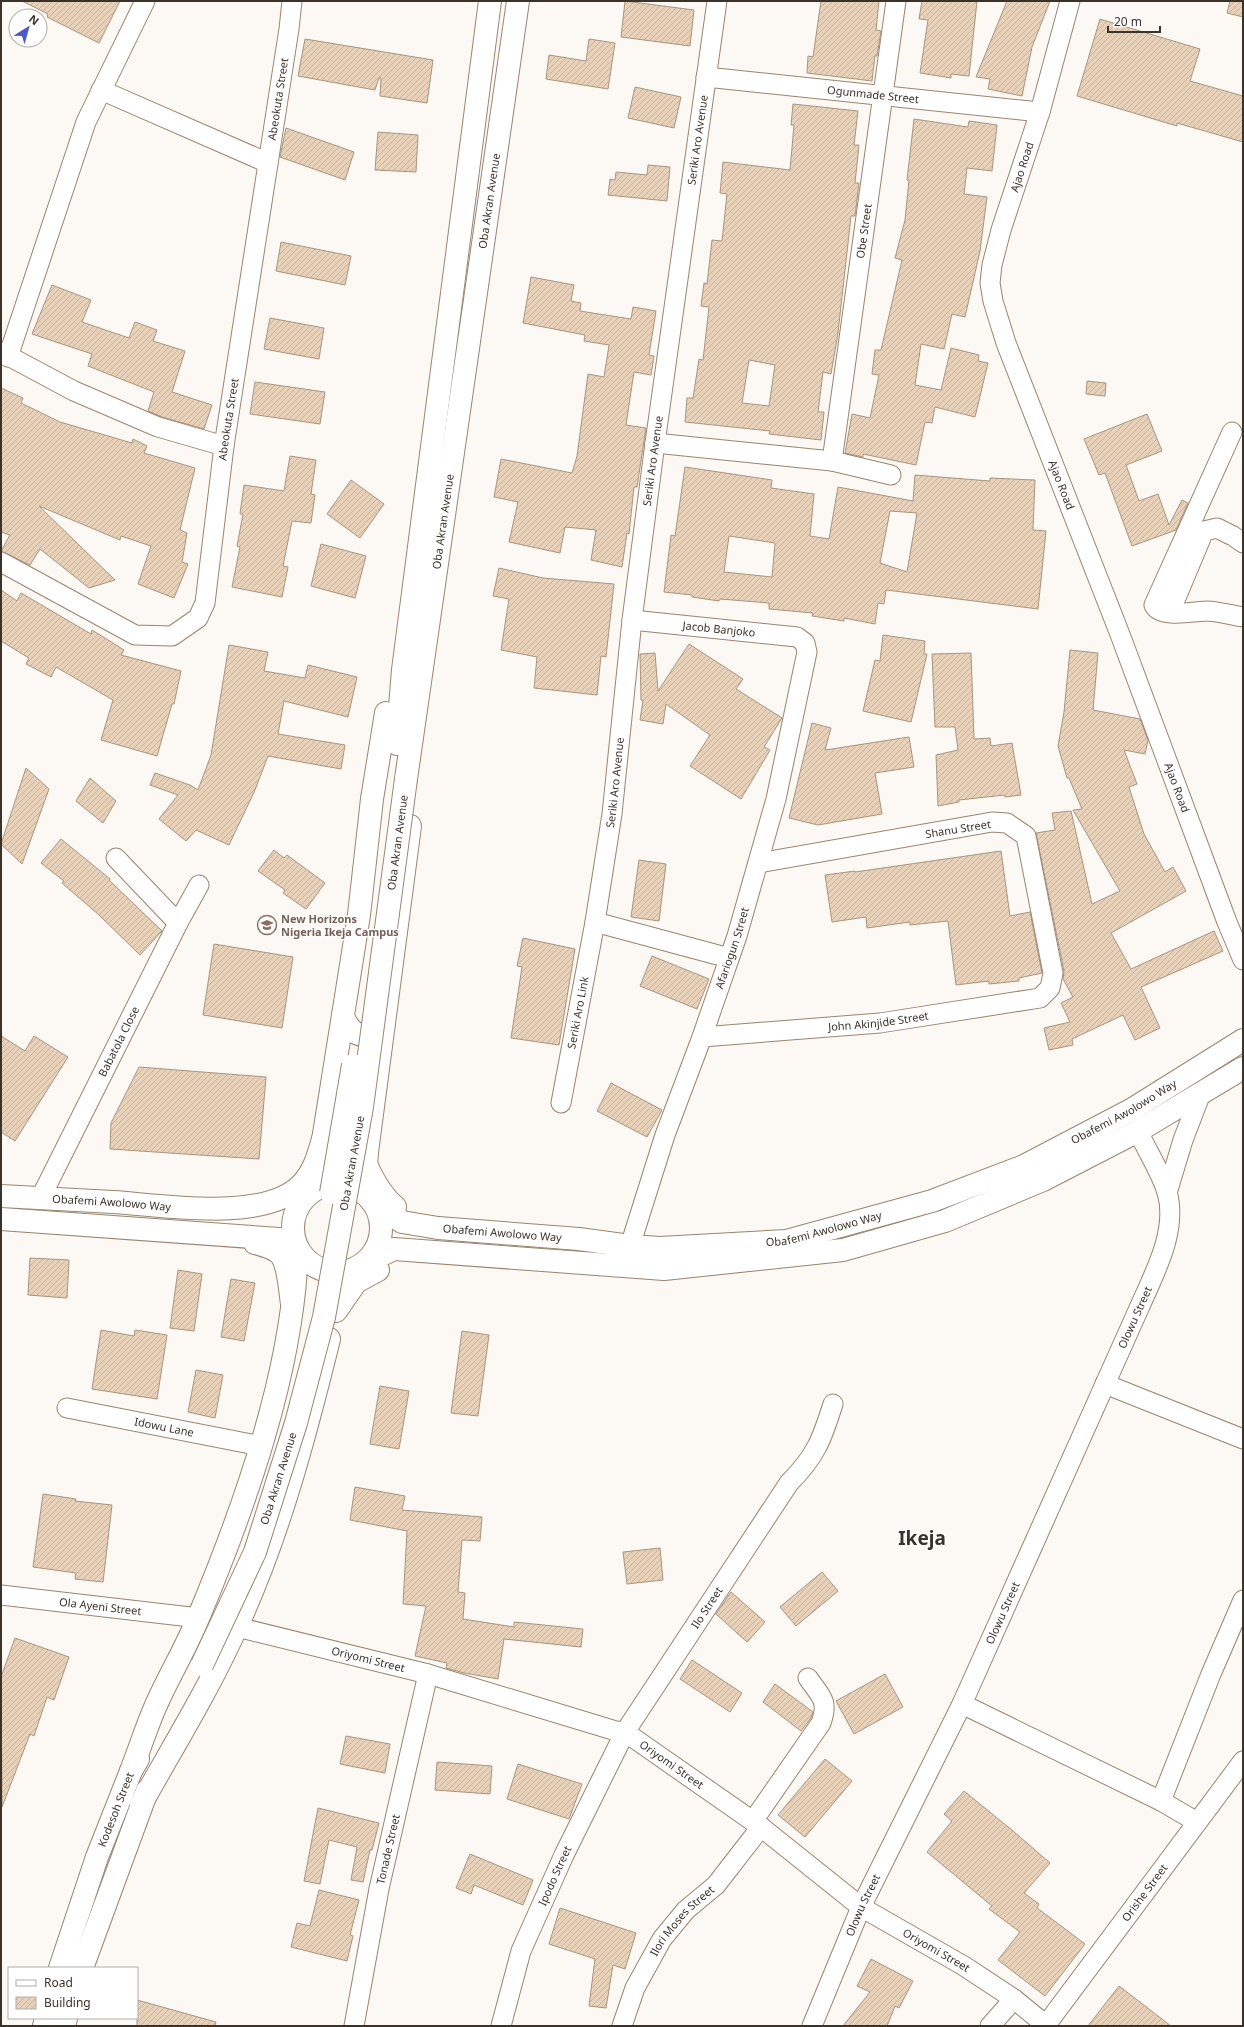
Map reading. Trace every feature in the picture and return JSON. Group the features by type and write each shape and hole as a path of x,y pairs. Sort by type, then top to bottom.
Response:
{"main road":[{"name":"Oba Akran Avenue","path":"400,779 403,670 490,1"},
{"name":"Oba Akran Avenue","path":"197,1662 255,1552 296,1423 324,1317 362,1107 400,779 423,653 518,1"},
{"path":"368,1197 366,1164 416,781 426,683 423,653"},
{"path":"131,1771 157,1704 199,1618 228,1544 261,1446 283,1357 296,1279 296,1248 293,1236 294,1217 302,1200 311,1192 316,1184 359,915 372,799 389,695 403,670"},
{"path":"343,1017 350,1030 364,1036 376,1035 385,1022"},
{"name":"Obafemi Awolowo Way","path":"296,1248 304,1259 314,1267 327,1272 347,1271 394,1249 664,1269 786,1248 932,1201 1024,1166 1131,1110 1243,1040"},
{"name":"Obafemi Awolowo Way","path":"1,1196 114,1202 197,1209 222,1208 283,1211 311,1192 323,1186 336,1184 349,1186 368,1197 402,1222 420,1225 579,1239 630,1246 660,1248 786,1248 843,1250 945,1221 1043,1180 1138,1131 1243,1068"},
{"path":"222,1208 268,1203 285,1197 302,1185 314,1168 326,1129"},
{"path":"366,1164 372,1178 389,1202 409,1219 420,1225"},
{"name":"Obafemi Awolowo Way","path":"365,1263 374,1253 380,1240 382,1226 378,1212 368,1197"},
{"path":"1,1219 279,1239 296,1248"},
{"path":"234,1235 268,1247 280,1255 287,1272 292,1304"},
{"path":"336,1311 356,1282 394,1260 426,1251"},
{"path":"141,1804 200,1699 237,1627 267,1555 296,1462 344,1283 365,1263"},
{"path":"261,1446 273,1437 284,1437 294,1445 296,1462"},
{"name":"Kodesoh Street","path":"60,1967 97,1857 131,1771 197,1662"},
{"name":"Kodesoh Street","path":"82,1967 141,1804 197,1662"}],"street":[{"path":"145,1 86,122 4,355 74,391 158,427 224,446"},
{"name":"Abeokuta Street","path":"1,562 135,635 172,636 198,618 205,603 224,446 289,29 292,1"},
{"name":"Seriki Aro Avenue","path":"595,922 612,814 632,620 655,443 717,1"},
{"name":"Obe Street","path":"832,461 896,1"},
{"name":"Ajao Road","path":"1070,1 1040,112 1001,230 992,265 990,283 993,301 1009,351 1243,960"},
{"name":"Ogunmade Street","path":"706,77 1040,112"},
{"path":"101,90 268,163"},
{"path":"1232,432 1154,605 1155,608 1170,612 1207,611 1243,617"},
{"path":"655,443 832,461 891,475"},
{"path":"1170,612 1204,531 1217,528 1233,536 1243,544"},
{"name":"Jacob Banjoko","path":"632,620 797,637 805,643"},
{"name":"Afariogun Street","path":"630,1246 665,1135 702,1037 729,958 758,863 776,799 806,660 807,652 805,643"},
{"name":"Shanu Street","path":"758,863 992,822 1007,823 1026,836 1053,973 1050,988"},
{"path":"116,858 178,923"},
{"name":"Babatola Close","path":"40,1199 178,923 199,885"},
{"path":"595,922 729,958"},
{"name":"Seriki Aro Link","path":"561,1103 595,922"},
{"name":"John Akinjide Street","path":"702,1037 880,1023 1040,998 1050,988"},
{"name":"Olowu Street","path":"1167,1193 1183,1140 1201,1093"},
{"name":"Olowu Street","path":"812,2026 861,1907 962,1704 1164,1248 1170,1217 1167,1193 1160,1172 1138,1131"},
{"path":"1105,1384 1243,1439"},
{"name":"Ilo Street","path":"626,1732 790,1483 805,1467 818,1448 833,1404"},
{"name":"Idowu Lane","path":"67,1408 261,1446"},
{"name":"Ola Ayeni Street","path":"2,1599 199,1618"},
{"path":"1161,1801 1211,1674 1243,1600"},
{"name":"Oriyomi Street","path":"237,1627 428,1674 616,1731 626,1732 757,1824 861,1907 964,1966 1014,1999 1047,2026"},
{"name":"Tonade Street","path":"354,2026 380,1889 428,1674"},
{"name":"Ilori Moses Street","path":"622,2026 635,1988 662,1939 686,1910 716,1885 757,1824 821,1723 826,1710 825,1703 808,1678"},
{"path":"962,1704 1161,1801 1197,1822"},
{"name":"Ipodo Street","path":"501,2026 521,1951 564,1854 626,1732"},
{"name":"Orishe Street","path":"1047,2026 1243,1761"},
{"path":"990,2026 1014,1999"}],"building":[{"path":"22,1 120,1 99,43 48,18 48,8 36,8"},
{"path":"625,1 694,10 690,46 621,37"},
{"path":"821,1 879,1 876,30 881,31 877,56 875,56 872,81 807,73 808,56 813,57"},
{"path":"922,1 977,1 969,76 951,74 951,78 920,73 928,20 919,19"},
{"path":"1007,1 1050,1 1032,47 1022,96 988,89 990,79 976,77"},
{"path":"1230,1 1243,1 1243,17 1227,13"},
{"path":"1100,19 1200,49 1190,81 1243,96 1243,142 1177,123 1177,126 1077,96"},
{"path":"305,39 433,60 427,103 380,96 381,78 379,78 375,90 298,76"},
{"path":"589,39 615,43 608,89 546,79 549,55 586,61"},
{"path":"635,87 681,97 674,128 628,118"},
{"path":"793,104 858,111 854,145 859,145 855,183 859,183 855,216 851,216 838,333 831,374 823,372 818,412 824,412 821,440 769,434 770,431 685,422 687,398 693,398 699,359 703,360 709,307 701,306 704,283 707,284 712,240 722,241 727,194 720,193 723,162 790,170 794,125 791,125","holes":["749,360 775,365 769,406 742,403"]},
{"path":"914,119 968,127 969,121 997,125 992,171 967,168 964,194 987,197 980,251 965,317 952,314 944,349 921,344 915,385 941,390 951,348 979,355 978,361 988,363 975,417 935,407 932,423 925,422 916,465 863,454 863,457 845,453 852,414 870,418 879,375 872,374 875,350 881,350 902,260 895,258 905,220 909,180 907,180"},
{"path":"286,128 354,152 345,180 280,157"},
{"path":"378,132 418,135 416,172 375,170"},
{"path":"648,165 670,167 667,201 608,195 610,179 615,180 616,172 647,175"},
{"path":"281,242 351,256 345,285 276,271"},
{"path":"531,277 574,285 571,301 581,303 580,311 631,319 633,307 656,311 649,355 654,356 651,375 634,372 626,425 646,428 637,487 634,487 629,534 627,533 622,567 591,560 596,530 565,527 560,553 509,542 518,502 494,497 501,459 572,473 577,456 588,374 604,377 609,345 584,341 585,335 523,323"},
{"path":"52,285 91,300 82,322 129,338 135,322 157,330 153,341 185,351 172,392 212,405 204,429 162,417 148,411 154,392 88,366 92,354 32,334"},
{"path":"270,318 324,328 319,359 264,349"},
{"path":"1087,381 1106,383 1105,396 1086,394"},
{"path":"255,382 325,392 320,424 250,414"},
{"path":"1,388 23,398 21,403 60,422 132,443 133,439 147,446 144,453 195,468 180,530 187,533 182,562 188,564 174,598 138,584 151,546 121,536 120,540 39,506 115,580 89,588 40,549 30,565 1,551 10,535 1,532"},
{"path":"1147,414 1162,451 1126,465 1139,501 1158,494 1169,525 1182,500 1188,503 1176,530 1132,546 1105,473 1099,475 1084,439"},
{"path":"290,456 316,460 311,494 315,495 311,523 292,521 283,566 288,567 282,597 232,587 240,547 237,546 243,514 240,514 244,485 284,491"},
{"path":"685,467 772,480 771,488 814,494 810,536 829,539 838,487 913,501 915,475 990,481 990,478 1035,480 1033,530 1046,531 1038,609 886,590 884,604 878,603 875,624 844,618 844,621 812,616 813,613 769,609 769,603 720,599 719,601 692,597 692,595 664,592 671,535 675,536","holes":["890,511 917,513 907,572 880,563","729,536 775,543 772,577 724,572"]},
{"path":"351,480 384,504 360,538 327,514"},
{"path":"321,544 366,556 355,598 311,586"},
{"path":"499,568 543,578 614,584 606,657 601,656 597,695 534,688 537,657 501,650 509,599 493,596"},
{"path":"1,590 17,601 21,593 91,634 92,630 124,650 121,655 181,671 174,704 172,704 157,756 101,740 113,700 56,667 51,677 26,664 29,658 1,641"},
{"path":"883,635 925,641 924,654 927,654 911,722 863,711 875,660 880,661"},
{"path":"689,644 743,679 736,689 782,718 764,747 770,750 741,799 690,766 710,735 666,704 663,724 640,720 643,700 641,700 640,654 655,653 658,691"},
{"path":"229,645 268,652 264,671 305,678 308,665 357,677 348,717 284,701 278,734 345,745 341,769 268,756 255,790 229,845 196,830 186,841 159,819 178,795 150,785 155,773 190,785 198,790 211,755"},
{"path":"1070,650 1098,653 1093,710 1140,719 1148,740 1145,754 1124,750 1137,784 1129,787 1144,834 1165,872 1173,867 1186,891 1111,933 1131,969 1214,931 1223,951 1141,987 1160,1028 1135,1040 1123,1015 1072,1039 1073,1045 1049,1050 1044,1028 1070,1022 1061,1003 1073,997 1063,979 1064,971 1036,833 1055,830 1052,813 1071,811 1092,904 1120,891 1073,810 1082,809 1069,778 1067,778 1058,746 1064,712"},
{"path":"971,653 974,739 990,738 991,746 1012,743 1021,795 1005,797 1005,795 959,800 959,802 938,806 936,755 958,750 955,727 935,727 932,654"},
{"path":"812,723 831,728 825,750 909,737 914,767 875,773 882,814 818,825 789,818"},
{"path":"26,768 49,789 22,864 1,844"},
{"path":"90,778 116,801 103,823 76,801"},
{"path":"61,839 110,879 109,880 162,931 140,955 99,915 62,883 64,881 41,863"},
{"path":"274,850 284,858 287,855 325,883 306,909 283,893 285,890 258,871"},
{"path":"1001,851 1010,916 1030,912 1042,973 1019,978 1019,981 989,984 989,981 956,985 948,921 910,925 910,922 867,928 866,917 832,922 825,875"},
{"path":"639,860 666,864 659,921 631,917"},
{"path":"523,938 575,949 559,1045 511,1038 522,967 517,966"},
{"path":"214,944 293,957 282,1028 203,1015"},
{"path":"652,956 709,979 697,1009 640,986"},
{"path":"1,1036 25,1051 34,1036 68,1057 15,1141 1,1132"},
{"path":"139,1067 266,1077 259,1159 110,1149 111,1123"},
{"path":"611,1083 662,1110 647,1137 597,1111"},
{"path":"30,1258 69,1260 67,1298 28,1295"},
{"path":"178,1270 202,1274 194,1331 170,1328"},
{"path":"231,1279 255,1283 244,1341 221,1337"},
{"path":"101,1330 134,1336 135,1330 167,1335 157,1399 92,1389"},
{"path":"462,1331 489,1335 478,1416 451,1413"},
{"path":"196,1370 223,1375 215,1418 188,1412"},
{"path":"380,1386 409,1391 399,1449 370,1444"},
{"path":"355,1487 405,1496 402,1510 482,1517 480,1541 462,1540 458,1592 465,1593 463,1619 514,1627 514,1622 583,1629 581,1647 504,1639 498,1679 464,1673 446,1668 447,1663 415,1656 426,1606 403,1604 407,1531 350,1520"},
{"path":"43,1494 76,1499 75,1501 112,1505 103,1582 75,1579 76,1573 33,1567"},
{"path":"660,1548 663,1580 627,1584 623,1552"},
{"path":"822,1572 838,1591 796,1626 780,1607"},
{"path":"731,1592 765,1622 747,1642 716,1614"},
{"path":"15,1638 69,1657 54,1700 47,1697 34,1736 30,1734 2,1807 1,1677"},
{"path":"692,1660 742,1693 730,1712 680,1679"},
{"path":"885,1674 903,1707 854,1734 836,1701"},
{"path":"775,1684 813,1712 811,1718 801,1731 763,1702"},
{"path":"346,1736 390,1744 385,1773 340,1764"},
{"path":"825,1759 852,1781 805,1837 778,1815"},
{"path":"437,1762 492,1766 490,1794 435,1790"},
{"path":"518,1764 582,1784 569,1819 507,1799"},
{"path":"964,1791 1050,1863 1024,1893 1039,1904 1037,1908 1085,1944 1045,1996 998,1960 1020,1932 989,1909 992,1906 927,1852 952,1821 944,1814"},
{"path":"318,1808 379,1823 372,1850 370,1850 363,1882 351,1880 357,1847 329,1840 320,1884 304,1881"},
{"path":"470,1854 533,1880 523,1905 474,1885 471,1894 456,1888"},
{"path":"319,1890 359,1900 350,1935 353,1936 347,1961 291,1947 297,1923 310,1926"},
{"path":"560,1908 636,1933 625,1969 613,1965 606,2008 589,2006 595,1959 549,1944"},
{"path":"871,1959 913,1981 899,2008 895,2006 887,2026 843,2026 870,1992 857,1986"},
{"path":"1119,1986 1171,2026 1088,2026"},
{"path":"138,2000 216,2022 215,2026 137,2026"}],"place":[{"name":"New Horizons Nigeria Ikeja Campus","path":"267,925"}],"district":[{"name":"Ikeja","path":"922,1538"}]}
